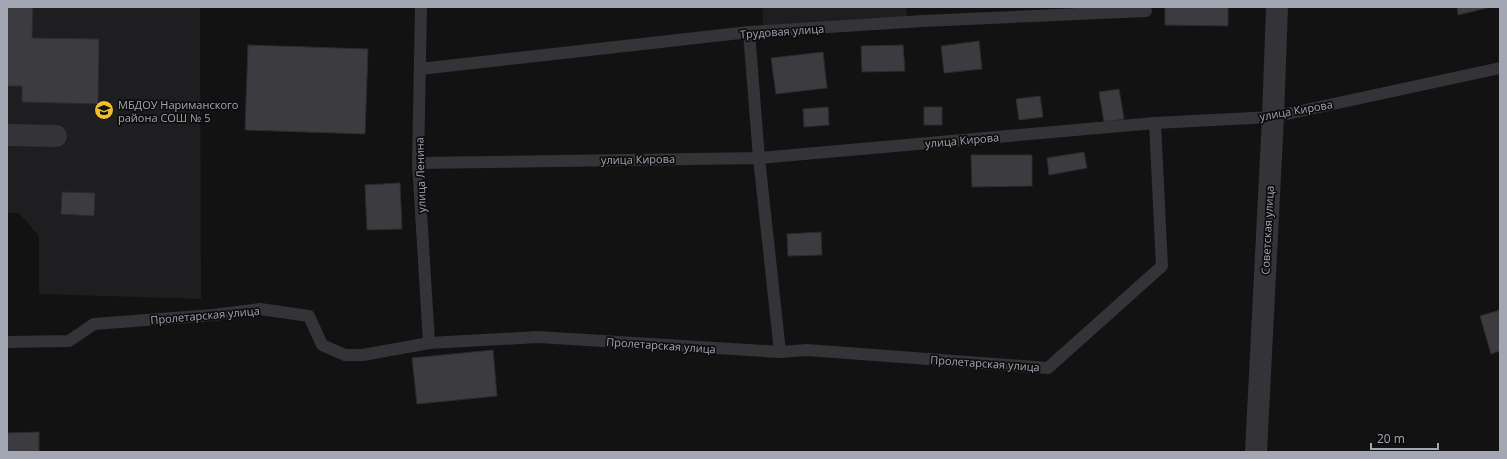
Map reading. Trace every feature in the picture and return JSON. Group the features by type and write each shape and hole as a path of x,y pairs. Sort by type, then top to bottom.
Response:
{"street":[{"name":"Советская улица","path":"1256,452 1277,7"},
{"path":"7,135 56,136"}],"lane":[{"name":"улица Ленина","path":"421,7 418,163 429,343"},
{"name":"Трудовая улица","path":"420,69 749,32 923,21 1146,11"},
{"path":"749,32 759,158 780,352"},
{"name":"улица Кирова","path":"418,163 759,158 1155,123 1273,117 1500,68"},
{"name":"Пролетарская улица","path":"7,342 69,341 94,324 213,315 260,309 309,316 322,345 344,355 363,354 429,343 538,337 780,352 807,350 1048,368 1162,266 1155,123"}],"shaded area":[{"name":"МБДОУ Нариманского района СОШ № 5","path":"7,7 200,7 201,299 39,294 39,236 19,213 7,213"},
{"path":"762,7 906,7 908,27 764,36"}],"building":[{"path":"7,7 33,7 32,38 99,39 98,104 22,102 22,86 7,86"},
{"path":"1165,7 1228,7 1228,26 1165,25"},
{"path":"1457,7 1491,7 1458,15"},
{"path":"979,41 982,69 944,73 941,46"},
{"path":"248,45 368,49 365,134 245,130"},
{"path":"903,45 905,71 862,72 861,46"},
{"path":"823,52 827,88 776,94 771,58"},
{"path":"1119,89 1124,119 1104,122 1099,92"},
{"path":"1040,96 1043,117 1019,120 1016,99"},
{"path":"828,107 829,125 804,127 803,109"},
{"path":"924,107 942,107 942,125 924,125"},
{"path":"1084,152 1087,168 1049,175 1047,158"},
{"path":"971,155 1032,155 1032,186 972,187"},
{"path":"400,183 402,229 367,230 365,185"},
{"path":"62,192 95,193 94,216 61,214"},
{"path":"821,232 822,255 788,256 787,234"},
{"path":"1500,310 1500,351 1491,354 1480,316"},
{"path":"493,350 497,396 417,404 412,358"},
{"path":"39,432 39,452 7,452 7,433"}],"place":[{"name":"МБДОУ Нариманского района СОШ № 5","path":"104,110"}]}
